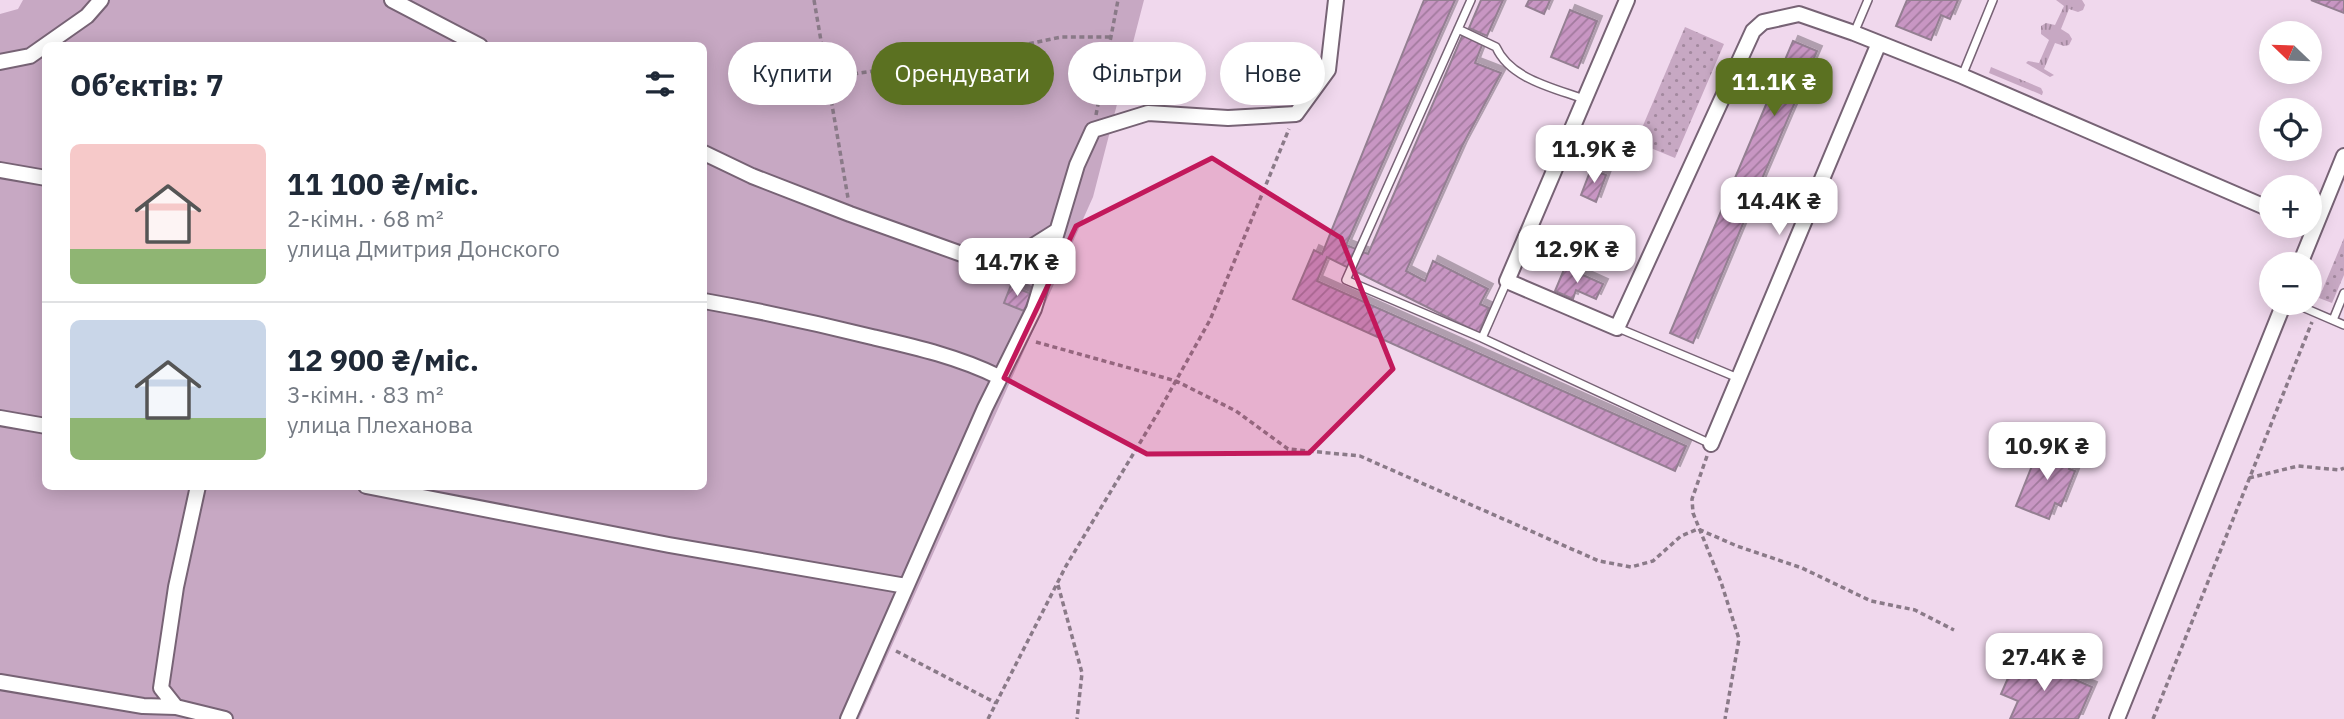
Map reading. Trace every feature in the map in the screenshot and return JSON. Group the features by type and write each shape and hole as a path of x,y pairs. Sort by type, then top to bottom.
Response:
{"street":[{"path":"50,42 87,16 101,0"},
{"path":"392,0 472,42"},
{"path":"848,719 999,377 1034,309 1077,165 1093,130 1148,113 1228,118 1296,114 1328,70 1336,0"},
{"path":"1627,0 1507,281 1617,328 1753,31 1763,22 1799,14 1962,76 2259,204"},
{"path":"1711,444 1879,43"},
{"path":"0,62 30,56 42,48"},
{"path":"707,154 751,176 984,262 1017,256 1055,232"},
{"path":"2322,203 2344,156"},
{"path":"0,170 42,177"},
{"path":"707,302 786,316 969,362 999,377"},
{"path":"2117,719 2279,315"},
{"path":"0,418 42,425"},
{"path":"176,707 161,688 176,587 197,490"},
{"path":"387,490 669,545 906,586"},
{"path":"0,682 143,706 176,707 225,719"}],"lane":[{"path":"1471,0 1346,280 1482,338 1711,444"},
{"path":"1854,33 1868,0"},
{"path":"1962,76 1993,0"},
{"path":"1458,29 1496,47 1502,60 1538,82 1584,99"},
{"path":"1482,338 1507,281"},
{"path":"2333,320 2344,293"},
{"path":"2322,315 2344,325"},
{"path":"1617,328 1738,378"}],"path":[{"path":"814,0 822,42"},
{"path":"1093,130 1118,0"},
{"path":"857,73 975,55 1062,37 1111,37"},
{"path":"832,105 850,214"},
{"path":"988,719 1057,584 1210,320 1296,114"},
{"path":"2153,719 2314,315"},
{"path":"1034,341 1176,381 1236,411 1287,449 1360,456 1599,561 1631,567 1653,561 1681,536 1698,529 1737,546 1802,568 1871,601 1915,610 1954,630"},
{"path":"1711,444 1692,499 1698,529 1721,582 1739,639 1725,719"},
{"path":"2249,478 2298,466 2339,470 2344,468"},
{"path":"1057,584 1082,673 1077,719"},
{"path":"896,651 996,703"}],"highlighted area":[{"path":"1212,158 1341,238 1393,369 1309,453 1147,454 1004,378 1076,226"}],"green space":[{"path":"23,0 1144,0 1133,42 1068,42 1068,105 1117,105 1093,197 859,719 0,719 0,14 18,9"},
{"path":"2056,0 2082,0 2085,5 2083,10 2078,12 2069,9 2061,29 2072,39 2069,45 2055,43 2044,69 2054,75 2050,77 2026,63 2039,63 2049,40 2041,34 2041,26 2046,23 2055,25 2064,6"},
{"path":"1685,27 1724,44 1675,158 1636,142"},
{"path":"1991,67 2041,88 2042,95 1989,73"},
{"path":"2344,238 2344,275 2332,303 2322,299 2322,291"}],"building":[{"path":"1424,0 1455,0 1346,245 1368,254 1463,34 1482,45 1475,63 1501,73 1462,146 1406,271 1425,281 1433,261 1488,289 1480,304 1489,308 1479,333 1327,257 1317,281 1686,446 1675,471 1293,299 1314,250 1322,254"},
{"path":"1481,0 1503,0 1487,36 1469,28"},
{"path":"1529,0 1550,0 1544,14 1526,6"},
{"path":"1907,0 1958,0 1950,19 1941,15 1931,40 1896,26"},
{"path":"2311,0 2344,0 2344,13"},
{"path":"1570,10 1597,21 1578,68 1551,57"},
{"path":"1793,41 1817,51 1755,195 1732,185"},
{"path":"1591,169 1606,175 1596,202 1581,195"},
{"path":"1732,185 1755,195 1693,343 1670,333"},
{"path":"1565,267 1603,284 1596,299 1576,290 1573,299 1555,291"},
{"path":"1011,285 1031,294 1024,311 1004,303"},
{"path":"2041,443 2074,456 2069,469 2075,471 2061,506 2055,503 2049,519 2016,506"},
{"path":"2018,655 2092,687 2078,719 2010,719 2018,701 2001,694"}]}
